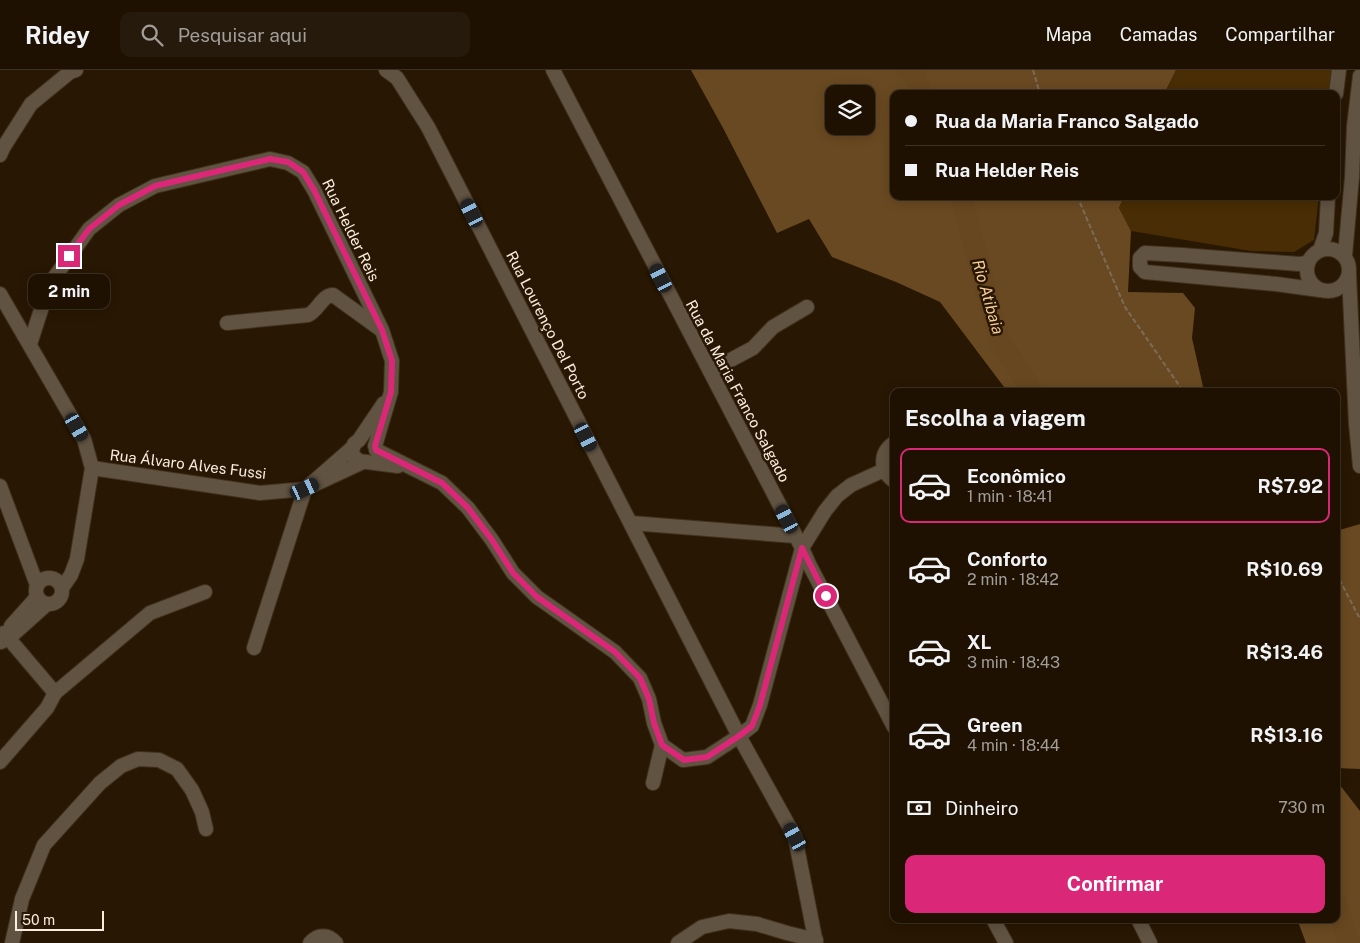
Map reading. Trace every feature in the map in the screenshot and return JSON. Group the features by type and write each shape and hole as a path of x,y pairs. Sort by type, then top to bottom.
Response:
{"street":[{"path":"0,155 31,104 70,72 76,70"},
{"name":"Rua Lourenço Del Porto","path":"386,70 397,78 428,127 739,736 795,837 816,942"},
{"name":"Rua da Maria Franco Salgado","path":"553,70 890,719"},
{"path":"1336,90 1339,70"},
{"path":"1345,256 1356,175 1360,76"},
{"name":"Rua Helder Reis","path":"30,344 48,285 89,229 119,205 155,186 270,159 288,162 303,172 314,190 382,330 392,361 391,392 375,448"},
{"path":"1320,250 1326,233 1328,200"},
{"path":"1351,339 1342,306 1337,300 1313,285 1309,279 1308,263 1313,255 1320,250 1329,248 1338,250 1345,256 1349,265 1351,339 1360,466"},
{"path":"1308,263 1299,264 1145,253 1140,258 1140,267 1145,272 1321,290 1334,290 1343,285 1349,275"},
{"path":"0,294 84,439 92,468 77,559 71,575 47,588 3,639 55,693"},
{"path":"227,322 308,316 316,310 326,296 333,295 382,330"},
{"path":"710,371 753,348 773,327 807,307"},
{"path":"254,648 305,489 356,444 391,392"},
{"path":"356,444 367,439 373,443 375,448 410,468 442,483 468,508 492,540 513,573 537,597 615,652 640,678 649,699 654,723 662,745 653,783"},
{"path":"356,444 353,456 359,461 410,468"},
{"path":"890,447 883,458 884,470 890,479"},
{"path":"365,462 373,458 375,448"},
{"name":"Rua Álvaro Alves Fussi","path":"92,468 260,493 305,489 365,462"},
{"path":"662,745 684,760 707,757 752,726 760,705 802,548 825,510 837,496 851,485 884,470"},
{"path":"0,486 28,561 47,588"},
{"path":"630,523 795,536"},
{"path":"0,762 47,708 55,693 150,613 205,592"},
{"path":"12,943 22,899 44,845 100,783 121,766 138,759 159,760 177,769 192,790 202,812 206,830"},
{"path":"678,943 702,927 729,921 757,924 816,942"},
{"path":"995,923 1006,943"},
{"path":"1140,923 1150,943"},
{"path":"701,943 702,927"},
{"path":"310,943 318,936 329,937 336,943"}],"path":[{"path":"1033,70 1039,90"},
{"path":"1079,200 1126,307 1181,388"},
{"path":"1340,582 1360,619"}],"shaded area":[{"path":"691,70 1176,70 1166,90 890,90 890,200 1122,200 1119,208 1131,231 1128,292 1183,293 1195,308 1192,338 1203,388 1005,388 940,302 896,282 832,257 809,219 777,233"},
{"path":"1176,70 1334,70 1332,90 1166,90"},
{"path":"1122,200 1319,200 1314,240 1294,252 1251,251 1131,231 1119,208"},
{"path":"1360,524 1360,769 1340,768 1340,530"},
{"path":"1340,785 1360,811 1360,943 1306,943 1298,923 1340,923"}],"waterway":[{"name":"Rio Atibaia","path":"907,70 914,76 921,90"},
{"name":"Rio Atibaia","path":"962,200 999,339 1030,388"},
{"name":"Rio Atibaia","path":"1340,915 1349,943"}],"route":[{"path":"69,256 89,229 119,205 155,186 270,159 288,162 303,172 314,190 382,330 392,361 391,392 375,446 376,450 442,483 468,508 492,540 513,573 537,597 615,652 640,678 649,699 654,723 662,745 684,760 707,757 752,726 760,705 802,548 826,596"}]}
